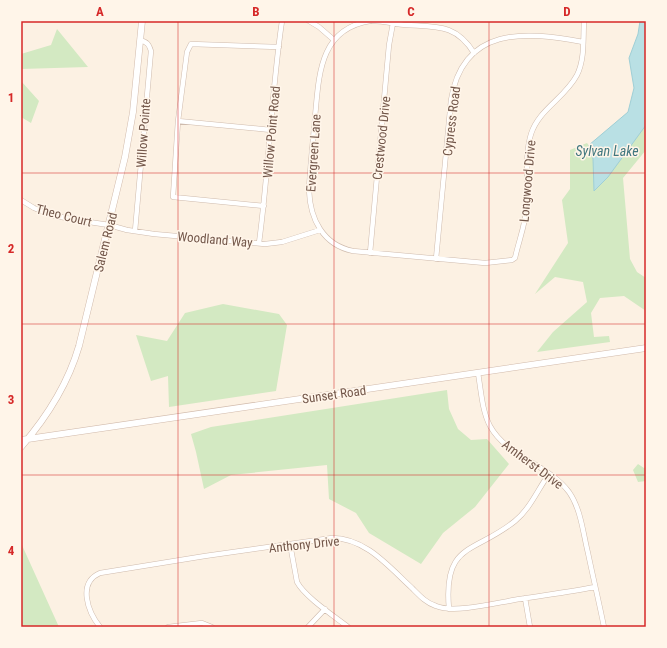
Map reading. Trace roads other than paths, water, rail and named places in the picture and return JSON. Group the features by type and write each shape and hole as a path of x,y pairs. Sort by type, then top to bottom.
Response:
{"street":[{"name":"Salem Road","path":"21,447 59,396 77,354 128,143 142,21"},
{"name":"Willow Point Road","path":"259,243 282,21"},
{"path":"309,21 319,27 334,40"},
{"name":"Evergreen Lane","path":"474,53 464,39 451,31 432,26 371,21 351,26 334,40 325,55 319,73 310,172 310,202 320,230 327,238 348,250 370,254 485,263 512,260"},
{"name":"Longwood Drive","path":"512,260 515,258 527,209 528,153 530,135 540,116 564,92 577,74 582,60 584,21"},
{"name":"Crestwood Drive","path":"370,254 393,23"},
{"name":"Cypress Road","path":"436,259 452,95 454,83 459,73 474,53 497,39 521,35 583,42"},
{"name":"Willow Pointe","path":"135,231 151,51 147,42 140,40"},
{"path":"264,206 173,197 178,121 187,52 191,44 279,47"},
{"path":"178,121 271,130"},
{"name":"Theo Court","path":"21,200 34,208 51,214 76,220 109,225"},
{"name":"Woodland Way","path":"109,225 154,234 259,243 282,242 320,230"},
{"name":"Sunset Road","path":"21,440 646,348"},
{"name":"Amherst Drive","path":"478,373 484,409 489,424 495,434 506,445 549,474 565,487 576,506 604,627"},
{"path":"449,608 448,596 450,574 457,559 464,552 516,521 549,474"},
{"name":"Anthony Drive","path":"100,627 89,606 86,593 90,582 98,574 118,569 336,538 356,542 379,557 425,601 438,607 468,607 595,586"},
{"path":"290,544 299,586 348,627"},
{"path":"525,598 530,627"},
{"path":"308,627 325,609"},
{"path":"168,627 198,624 212,627"}],"water":[{"name":"Sylvan Lake","path":"640,21 646,21 646,125 608,177 594,191 593,159 589,145 628,112 634,88 629,58 638,34"}]}
